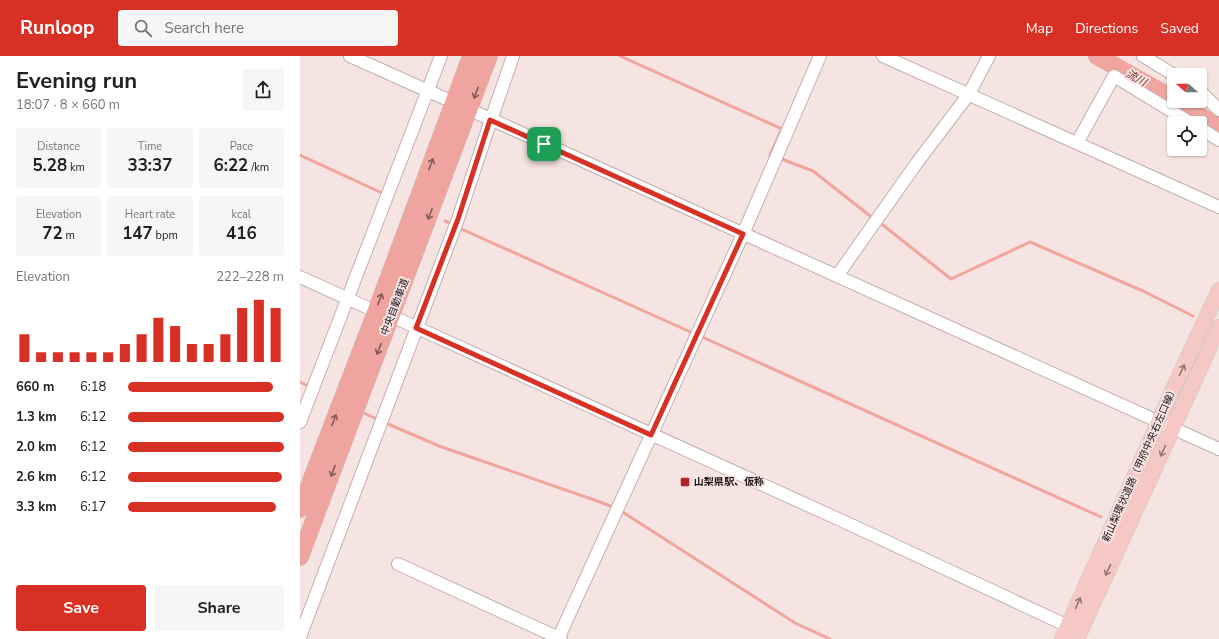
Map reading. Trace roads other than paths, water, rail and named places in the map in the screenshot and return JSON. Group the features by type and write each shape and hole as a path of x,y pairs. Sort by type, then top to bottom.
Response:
{"highway":[{"name":"中央自動車道","path":"300,509 471,56"},
{"name":"中央自動車道","path":"300,557 489,56"}],"main road":[{"name":"新山梨環状道路（甲府中央右左口線）","path":"1065,632 1219,290"},
{"name":"新山梨環状道路（甲府中央右左口線）","path":"1077,639 1219,327"}],"street":[{"path":"350,56 444,98"},
{"path":"300,422 441,56"},
{"path":"300,637 458,219 490,120 513,56"},
{"path":"398,564 559,639 743,234 820,56"},
{"path":"883,56 1219,207"},
{"path":"837,276 916,164 968,94 989,56"},
{"path":"1143,56 1167,71"},
{"path":"1077,143 1114,76 1180,116"},
{"path":"1207,98 1219,110"},
{"path":"477,114 1219,449"},
{"path":"1207,132 1219,140"},
{"path":"300,277 366,307"},
{"path":"400,320 847,523 1065,632"}],"waterway":[{"path":"620,56 782,129 770,155"},
{"name":"流川","path":"1097,56 1167,95"},
{"name":"流川","path":"1188,108 1219,128"},
{"path":"300,155 382,193"},
{"path":"779,158 813,171 874,219"},
{"path":"445,221 452,224"},
{"path":"879,222 951,279 1030,242 1143,291 1193,316"},
{"path":"457,227 695,334"},
{"path":"700,336 1101,517"},
{"path":"300,382 306,385"},
{"path":"364,413 377,419"},
{"path":"388,424 439,446 613,507"},
{"path":"621,511 795,623 830,639"}],"place":[{"name":"山梨県駅、仮称","path":"685,482"}]}
